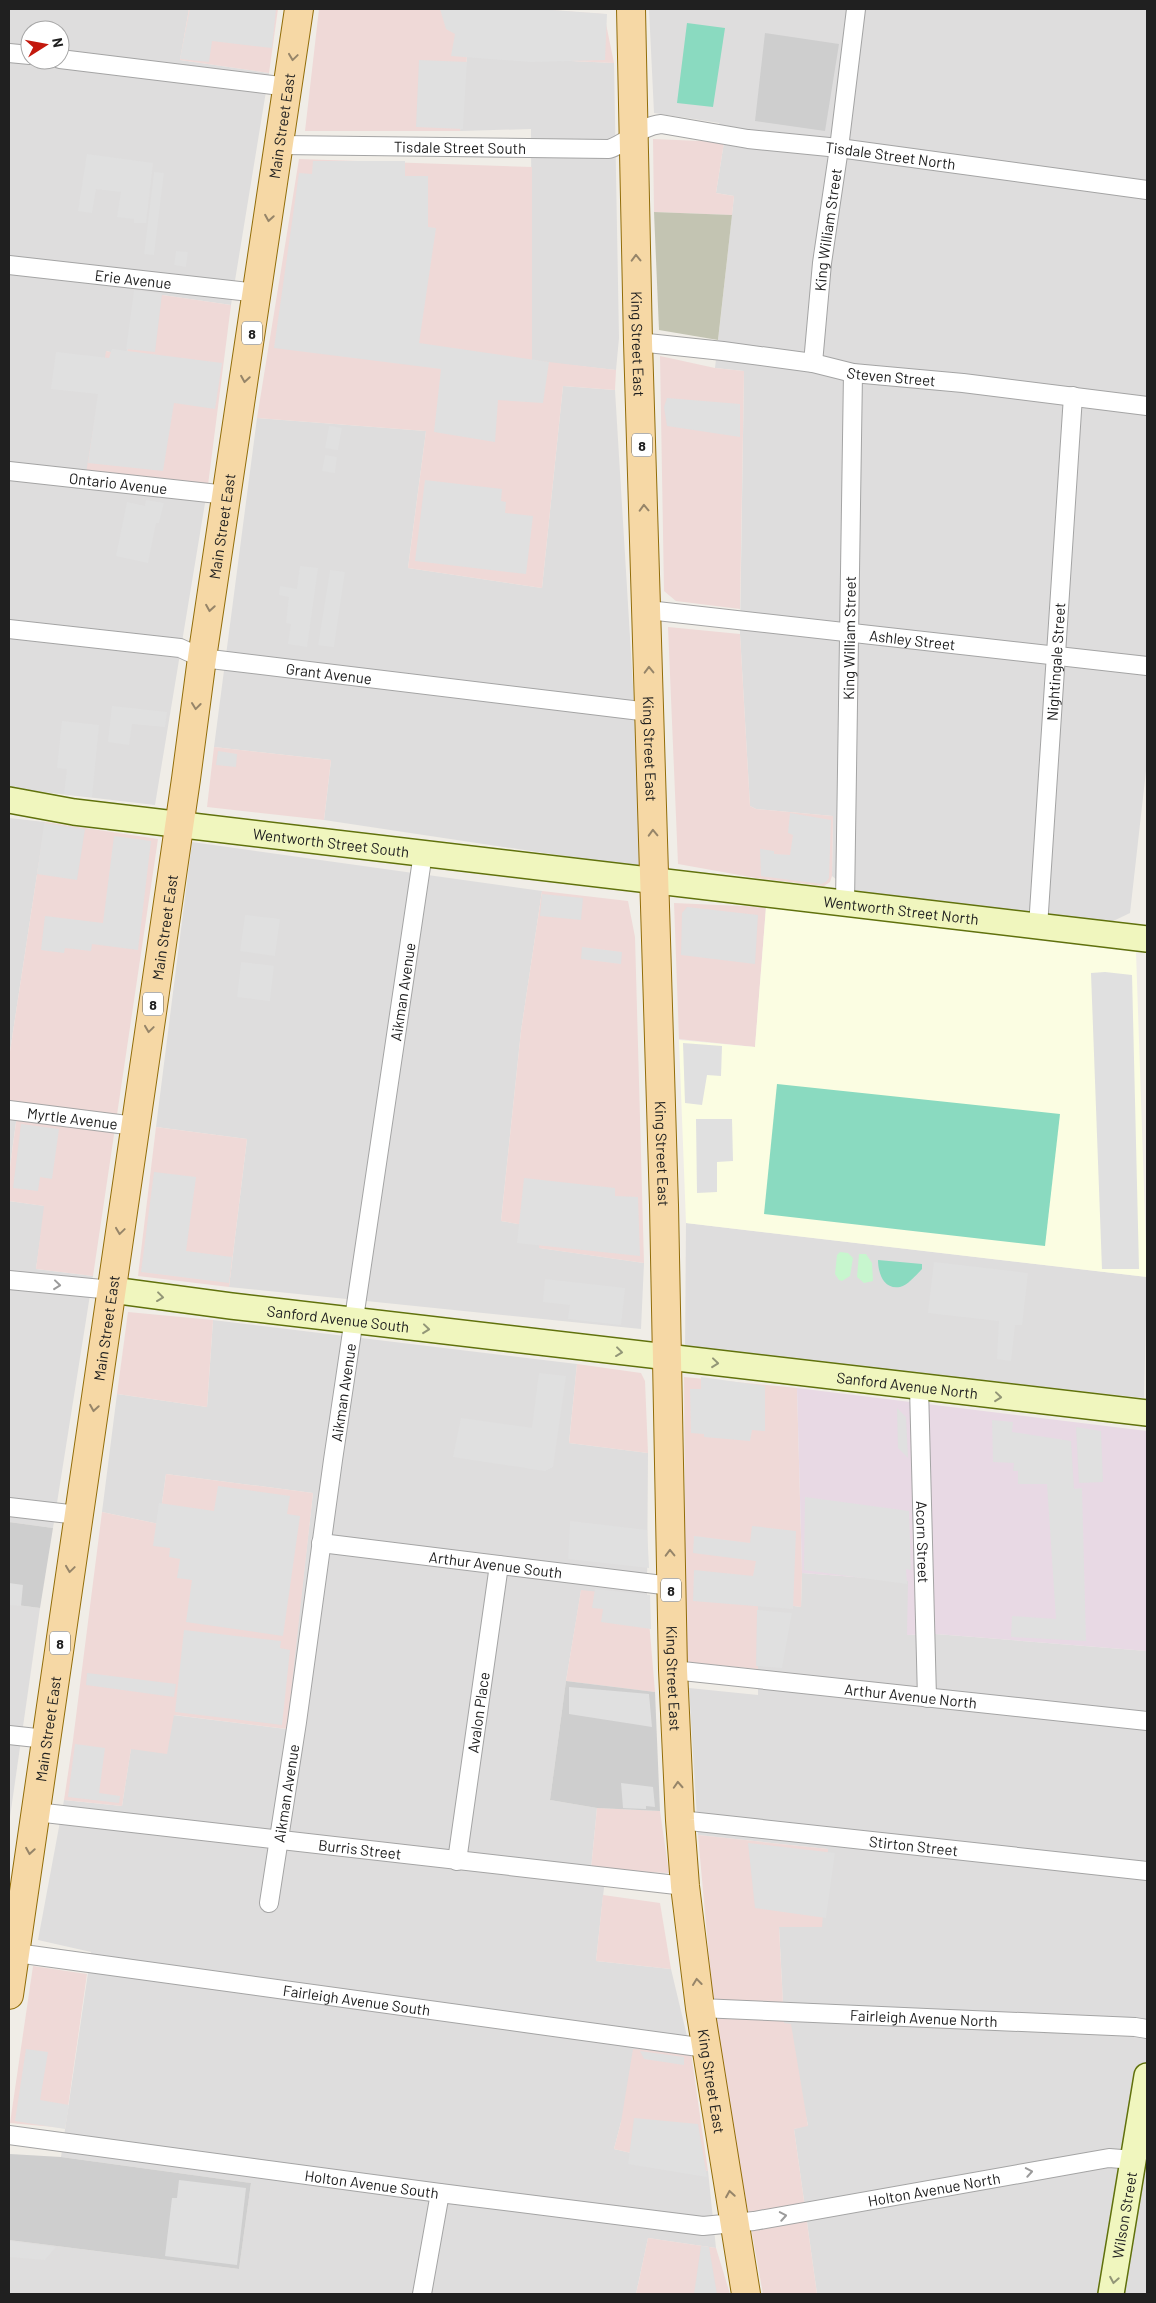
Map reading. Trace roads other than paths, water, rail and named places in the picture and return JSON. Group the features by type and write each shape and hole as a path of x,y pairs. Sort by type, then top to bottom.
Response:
{"main road":[{"name":"Main Street East","path":"9,1995 12,1952 36,1812 202,658 300,9"},
{"name":"King Street East","path":"631,9 638,342 648,610 655,882 673,1670 680,1820 685,1886 700,2008 746,2294"},
{"name":"Wentworth Street South","path":"9,800 74,812 655,882"},
{"name":"Wentworth Street North","path":"655,882 1147,939"},
{"name":"Sanford Avenue South","path":"112,1290 667,1358"},
{"name":"Sanford Avenue North","path":"667,1358 1147,1413"},
{"name":"Wilson Street","path":"1111,2294 1134,2160 1144,2115 1147,2076"}],"street":[{"name":"King William Street","path":"813,363 822,263 839,148 856,9"},
{"path":"70,60 289,87"},
{"name":"Tisdale Street North","path":"634,134 661,124 748,139 839,148 1147,190"},
{"name":"Tisdale Street South","path":"280,145 609,149 624,144 634,134"},
{"name":"Erie Avenue","path":"9,265 258,293"},
{"name":"Steven Street","path":"638,342 813,363 853,374 1073,396 1147,406"},
{"name":"King William Street","path":"844,903 853,374"},
{"name":"Nightingale Street","path":"1038,927 1073,396"},
{"name":"Ontario Avenue","path":"9,471 228,495"},
{"name":"Ashley Street","path":"648,610 848,634 1147,666"},
{"name":"Grant Avenue","path":"9,628 180,648 202,658 650,712"},
{"name":"Aikman Avenue","path":"269,1903 423,853"},
{"name":"Myrtle Avenue","path":"9,1110 134,1126"},
{"name":"Sanford Avenue South","path":"9,1280 112,1290"},
{"name":"Acorn Street","path":"919,1387 927,1698"},
{"path":"9,1507 78,1516"},
{"name":"Arthur Avenue South","path":"321,1543 671,1586"},
{"name":"Avalon Place","path":"457,1861 499,1565"},
{"name":"Arthur Avenue North","path":"673,1670 1147,1722"},
{"path":"9,1735 46,1739"},
{"name":"Burris Street","path":"36,1812 685,1886"},
{"name":"Stirton Street","path":"680,1820 1147,1871"},
{"name":"Fairleigh Avenue South","path":"12,1952 706,2048"},
{"name":"Fairleigh Avenue North","path":"700,2008 1147,2029"},
{"name":"Holton Avenue South","path":"9,2135 703,2226 734,2224"},
{"name":"Holton Avenue North","path":"734,2224 1109,2158 1134,2160"},
{"path":"422,2294 440,2193"}]}
